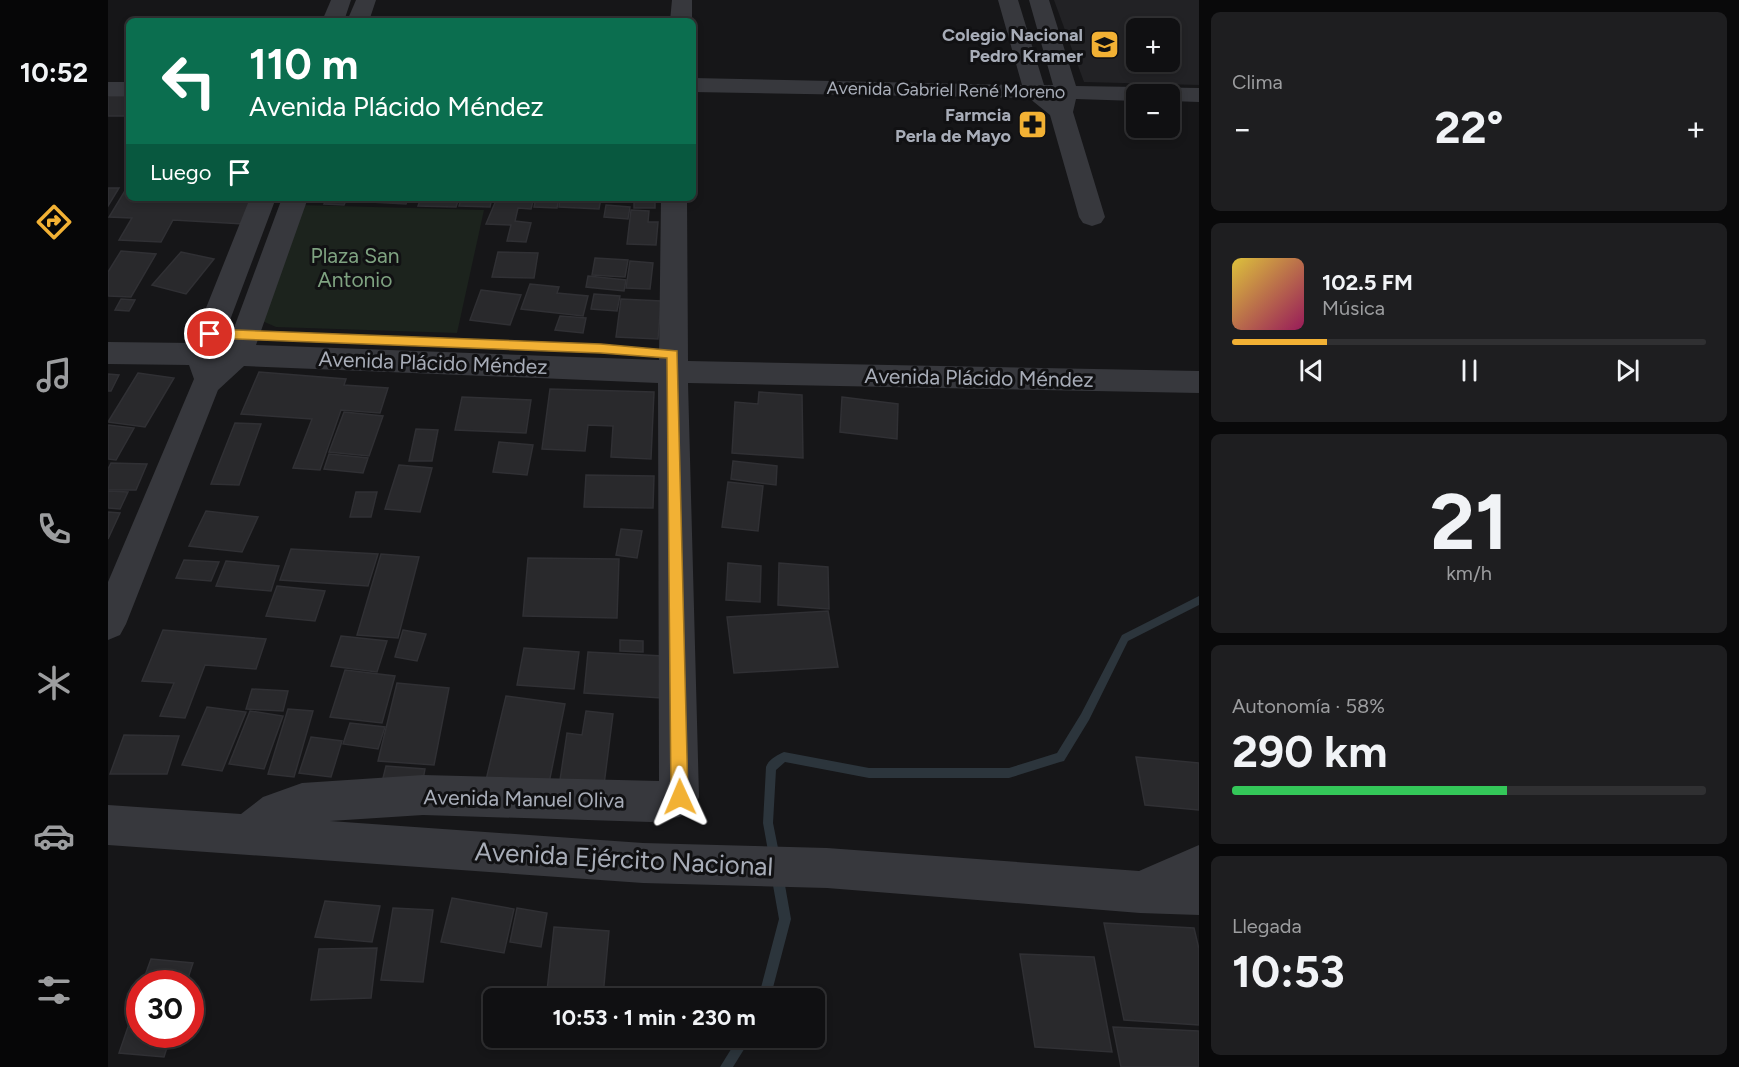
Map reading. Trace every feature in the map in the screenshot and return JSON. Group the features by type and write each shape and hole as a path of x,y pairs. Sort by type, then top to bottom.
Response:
{"street":[{"path":"334,18 341,0"},
{"path":"359,18 366,0"},
{"path":"681,18 682,0"},
{"path":"1008,0 1035,92"},
{"path":"1039,0 1092,217"},
{"path":"108,72 126,72"},
{"name":"Avenida Gabriel René Moreno","path":"696,86 1035,92 1064,102 1126,112"},
{"path":"108,89 126,89"},
{"name":"Avenida Gabriel René Moreno","path":"696,104 1064,102 1199,95"},
{"path":"1180,115 1199,116"},
{"path":"108,624 262,201"},
{"path":"242,345 294,201"},
{"name":"Avenida Manuel Oliva","path":"248,834 277,811 302,803 423,795 651,802 680,797 673,363 674,201"},
{"name":"Avenida Plácido Méndez","path":"108,331 206,358"},
{"name":"Avenida Plácido Méndez","path":"108,353 206,358 242,345 673,363 758,374 1199,382"},
{"name":"Avenida Ejército Nacional","path":"108,825 643,863 827,868 1140,892 1199,894"},
{"name":"Avenida Ejército Nacional","path":"1140,892 1199,865"}],"shaded area":[{"name":"Colegio Nacional Pedro Kramer","path":"1054,0 1199,0 1199,85 1084,82"}],"green space":[{"name":"Plaza San Antonio","path":"301,205 484,210 457,333 276,327 260,320"}],"building":[{"path":"108,96 126,96 126,116 108,116"},
{"path":"108,188 119,188 108,206"},
{"path":"126,189 126,201 255,201 244,224 173,220 161,242 119,240 132,218 109,217"},
{"path":"325,201 346,201 344,205 324,204"},
{"path":"353,201 407,201 406,204"},
{"path":"420,201 458,201 456,207 418,206"},
{"path":"460,201 491,201 490,207 459,206"},
{"path":"496,201 533,201 531,209 518,208 515,221 531,223 526,242 507,241 511,225 486,224"},
{"path":"535,201 558,201 557,208 534,207"},
{"path":"560,201 600,201 599,209 559,207"},
{"path":"634,201 655,201 655,208 634,208"},
{"path":"606,205 630,207 628,219 604,217"},
{"path":"631,210 649,211 648,222 658,222 656,245 627,244"},
{"path":"121,251 156,254 131,297 108,296 108,272"},
{"path":"181,252 214,259 186,294 152,285"},
{"path":"498,252 538,253 534,278 492,277"},
{"path":"595,258 628,260 625,277 592,275"},
{"path":"630,261 653,263 650,289 626,288"},
{"path":"588,276 626,280 624,291 586,287"},
{"path":"530,284 559,287 557,293 588,296 583,316 521,309"},
{"path":"481,290 521,295 510,325 470,320"},
{"path":"594,294 620,296 617,311 591,309"},
{"path":"121,299 135,300 129,311 115,310"},
{"path":"621,299 661,301 658,339 616,337"},
{"path":"560,316 586,318 583,333 555,330"},
{"path":"259,372 346,379 344,385 388,388 380,413 341,410 320,470 293,468 312,419 241,414"},
{"path":"138,373 174,378 145,427 108,422"},
{"path":"108,374 119,375 111,391 108,391"},
{"path":"550,389 654,392 651,459 611,457 613,426 588,425 585,451 542,449"},
{"path":"759,392 802,395 803,458 732,453 735,402 758,404"},
{"path":"462,397 531,400 526,433 455,430"},
{"path":"842,397 898,404 897,439 840,432"},
{"path":"344,412 383,416 369,456 329,452"},
{"path":"235,423 261,424 239,485 211,484"},
{"path":"108,425 134,428 116,460 108,459"},
{"path":"416,429 438,430 432,461 409,461"},
{"path":"499,442 533,445 527,475 493,472"},
{"path":"329,454 368,458 363,473 324,469"},
{"path":"733,461 777,466 776,485 731,479"},
{"path":"111,463 147,464 136,490 108,490 108,469"},
{"path":"399,465 432,468 420,512 385,509"},
{"path":"586,475 654,476 653,508 584,507"},
{"path":"728,482 763,486 758,531 722,527"},
{"path":"108,491 128,492 120,509 108,508"},
{"path":"356,492 377,492 371,517 350,517"},
{"path":"206,511 258,517 242,552 189,546"},
{"path":"108,512 120,513 108,539"},
{"path":"621,529 642,531 637,558 616,555"},
{"path":"291,549 378,554 368,586 280,580"},
{"path":"381,554 419,557 398,638 357,635"},
{"path":"528,558 619,559 617,618 523,616"},
{"path":"184,560 219,562 211,581 176,578"},
{"path":"226,561 279,566 271,591 216,586"},
{"path":"728,563 761,566 760,602 726,600"},
{"path":"779,563 828,567 829,609 778,605"},
{"path":"277,586 325,591 315,621 266,616"},
{"path":"828,611 838,667 734,673 727,617"},
{"path":"163,630 266,639 256,669 205,665 185,718 160,716 174,683 142,681"},
{"path":"403,630 426,634 417,661 395,657"},
{"path":"341,636 387,641 377,672 331,666"},
{"path":"620,640 643,641 643,652 620,651"},
{"path":"524,648 579,652 574,689 517,685"},
{"path":"588,652 663,656 661,698 584,693"},
{"path":"345,670 395,676 382,723 330,717"},
{"path":"397,683 449,688 434,765 378,761"},
{"path":"252,689 288,691 283,711 246,709"},
{"path":"506,696 565,704 548,788 486,780"},
{"path":"207,707 246,712 222,771 182,765"},
{"path":"288,709 313,711 294,777 268,774"},
{"path":"250,711 283,716 264,769 229,764"},
{"path":"586,711 613,714 604,785 560,780 567,733 582,735"},
{"path":"350,723 385,727 378,749 343,744"},
{"path":"124,735 179,736 167,774 110,774"},
{"path":"311,737 342,741 331,777 299,773"},
{"path":"1136,757 1199,763 1199,810 1145,805"},
{"path":"386,766 425,769 422,785 382,782"},
{"path":"452,898 514,909 504,953 441,942"},
{"path":"325,901 380,906 372,942 315,937"},
{"path":"393,908 433,910 423,982 381,980"},
{"path":"517,908 547,913 541,947 510,942"},
{"path":"1104,923 1194,928 1199,949 1199,1025 1124,1020"},
{"path":"554,927 609,931 604,988 547,988"},
{"path":"377,948 371,998 311,1000 319,949"},
{"path":"1020,954 1094,957 1112,1052 1035,1047"},
{"path":"151,959 193,963 191,970 147,970"},
{"path":"1113,1027 1199,1031 1199,1067 1121,1067"},
{"path":"126,1033 126,1048 167,1048 164,1057 119,1053"}],"waterway":[{"path":"774,858 768,823 771,767 784,757 869,773 1009,773 1060,757 1085,717 1125,638 1199,600"},
{"path":"767,988 785,919 777,874"},
{"path":"726,1067 738,1048"}],"place":[{"name":"Colegio Nacional Pedro Kramer","path":"1104,45"},
{"name":"Farmcia Perla de Mayo","path":"1032,125"}],"route":[{"path":"210,334 601,348 673,354 680,797"}]}
